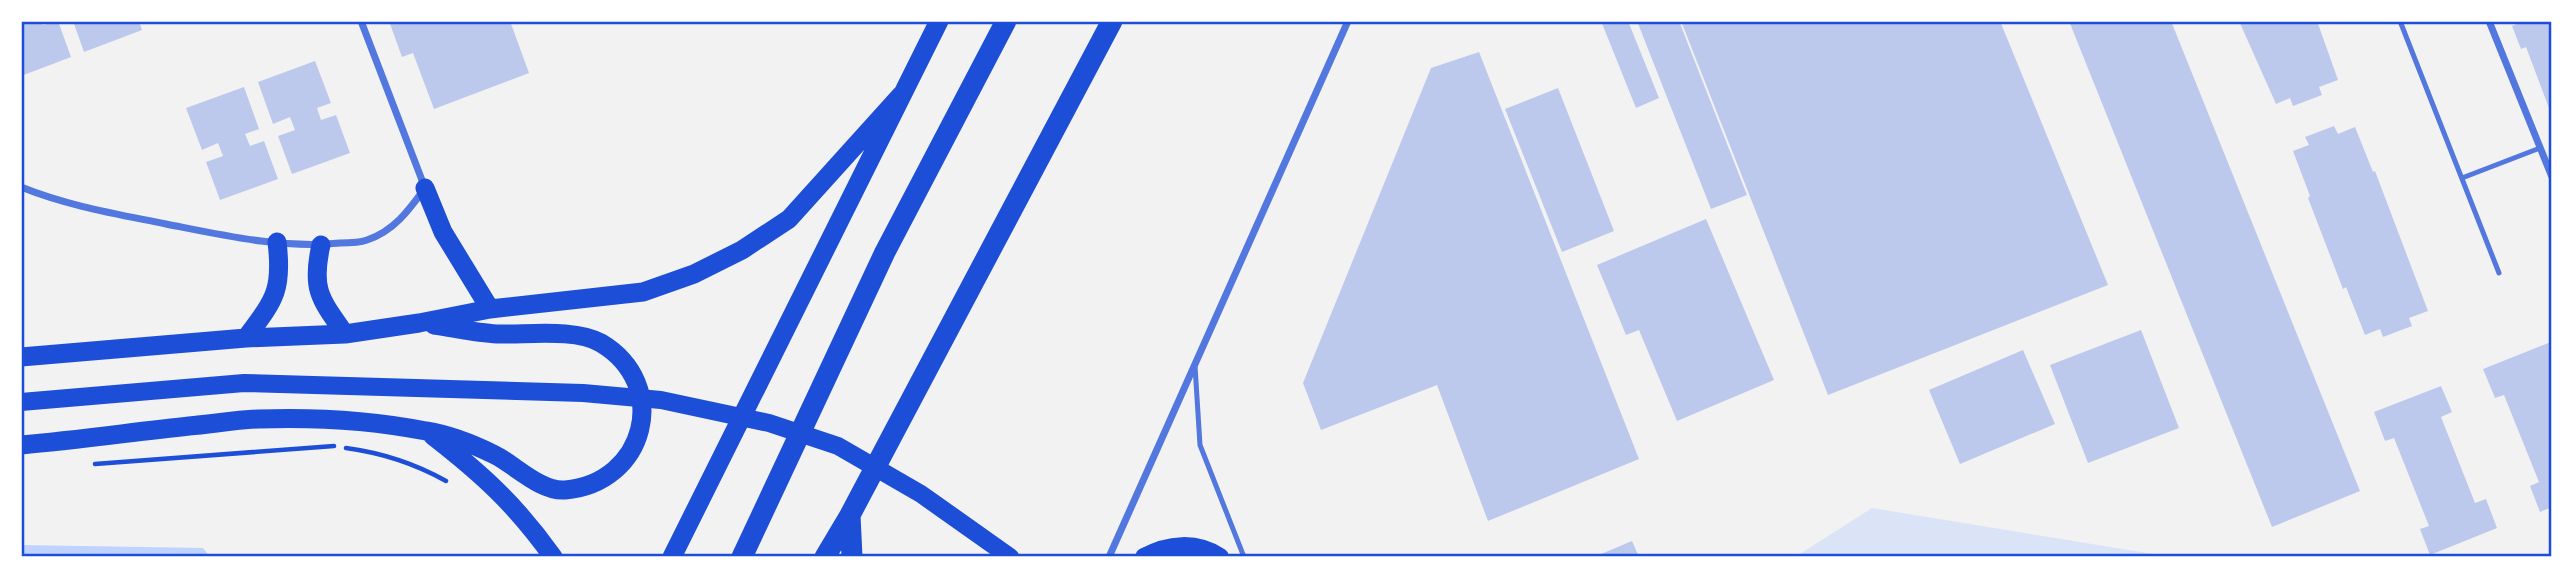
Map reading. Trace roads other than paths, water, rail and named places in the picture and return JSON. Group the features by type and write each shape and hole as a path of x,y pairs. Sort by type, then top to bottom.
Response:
{"highway":[{"path":"672,557 939,21"},
{"path":"742,557 885,252 1006,21"},
{"path":"825,557 850,515 1112,21"},
{"path":"21,357 246,338 345,334 490,309 643,292 694,274 742,250 789,219 901,95"},
{"path":"425,188 443,232 490,309"},
{"path":"246,338 272,302 278,288 280,267 277,243"},
{"path":"321,246 315,270 317,288 324,304 345,334"},
{"path":"21,445 255,419 341,419 426,431 467,441 499,457 529,478 561,491 589,487 615,472 632,452 642,423 638,384 623,360 599,342 572,335 495,334 419,323"},
{"path":"426,431 495,486 553,557"},
{"path":"850,515 852,557"}],"main road":[{"path":"21,402 244,383 583,393 661,400 769,423 838,446 921,494 1010,557"},
{"path":"1144,557 1157,550 1185,545 1212,551 1220,557"}],"street":[{"path":"21,187 86,208 229,237 277,243 321,246 365,241 390,229 406,215 425,188 361,21"},
{"path":"1109,557 1348,21"},
{"path":"2489,21 2552,177"}],"lane":[{"path":"2400,21 2499,273"},
{"path":"2462,178 2540,148"},
{"path":"1195,361 1200,445 1244,557"}],"water":[{"path":"21,545 203,548 210,557 21,557"}]}
